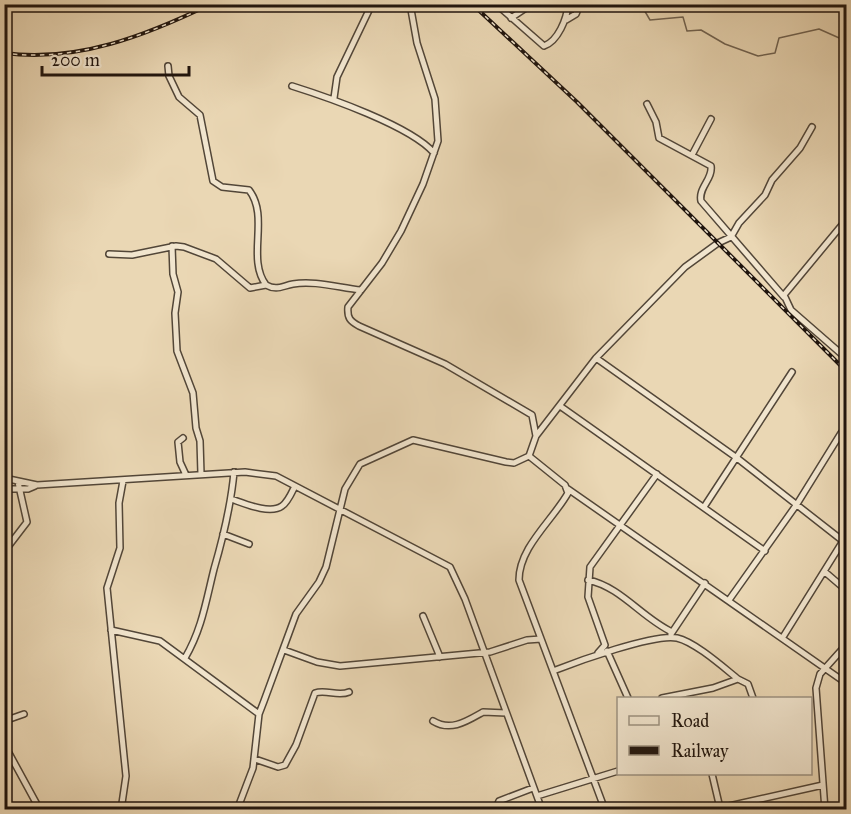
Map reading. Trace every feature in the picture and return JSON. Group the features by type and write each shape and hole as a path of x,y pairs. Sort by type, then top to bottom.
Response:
{"street":[{"path":"334,98 337,77 372,4"},
{"path":"410,4 417,43 435,99 439,130 434,153 401,231 382,263 348,307 350,320 434,359 523,408 534,419 537,436"},
{"path":"496,4 544,46 552,40 566,20 576,14 580,4"},
{"path":"511,18 532,4"},
{"path":"566,20 568,4"},
{"path":"168,66 179,97 200,116 213,181 222,188 246,189 254,199 258,213 258,263 266,285"},
{"path":"292,86 334,98 394,127 434,153"},
{"path":"647,104 656,122 659,138 711,166 711,172 700,198 784,297 791,310 846,358"},
{"path":"692,155 711,119"},
{"path":"237,810 255,759 259,714 302,603 319,582 326,567 346,485 360,464 406,441 419,440 506,462 519,461 529,456 537,436 596,358 685,267 718,243 731,237 739,222 765,195 772,180 800,148 812,127"},
{"path":"784,297 846,220"},
{"path":"109,254 132,255 172,246 184,247 212,256 250,288 266,285 281,288 298,283 361,290"},
{"path":"172,246 173,274 178,292 175,313 177,351 193,393 196,428 201,441 201,474"},
{"path":"596,358 845,538 783,637"},
{"path":"704,507 792,372"},
{"path":"560,406 765,550"},
{"path":"729,600 797,504 841,433"},
{"path":"183,438 178,442 179,457 186,474"},
{"path":"529,456 568,489 783,637 846,684"},
{"path":"185,658 202,625 231,499 234,472"},
{"path":"4,478 28,489 37,485 123,481 186,474 234,472 269,474 449,566 465,598 542,810"},
{"path":"598,653 604,648 604,642 588,597 591,564 657,474"},
{"path":"121,810 126,776 107,588 120,548 119,503 123,481"},
{"path":"4,489 18,485"},
{"path":"4,552 27,522 18,485"},
{"path":"231,499 262,508 277,509 284,505 295,486"},
{"path":"568,489 565,497 531,546 519,573 522,592 605,810"},
{"path":"223,534 249,544"},
{"path":"825,572 846,590"},
{"path":"588,580 608,587 670,635 681,639 748,684 752,697"},
{"path":"553,671 598,653 670,635 705,583"},
{"path":"423,616 440,657"},
{"path":"111,630 155,638 259,714"},
{"path":"284,650 317,662 340,666 484,653 541,639"},
{"path":"825,810 814,728 816,688 819,676 846,645"},
{"path":"607,651 627,697"},
{"path":"671,697 713,688 738,679"},
{"path":"255,759 278,767 285,765 296,745 315,693 320,691 342,694 349,692"},
{"path":"433,721 441,725 457,724 471,721 483,712 506,713"},
{"path":"4,721 24,714"},
{"path":"4,744 40,810"},
{"path":"537,796 617,771"},
{"path":"711,775 720,808"},
{"path":"711,810 823,785"},
{"path":"495,810 499,801 533,788"}],"waterway":[{"path":"645,4 643,8 650,20 683,17 687,31 701,30 725,44 758,56 775,53 779,38 819,29 846,41"}],"railway":[{"path":"4,53 58,54 111,44 137,36 211,4"},
{"path":"472,4 577,102 846,371"}]}
